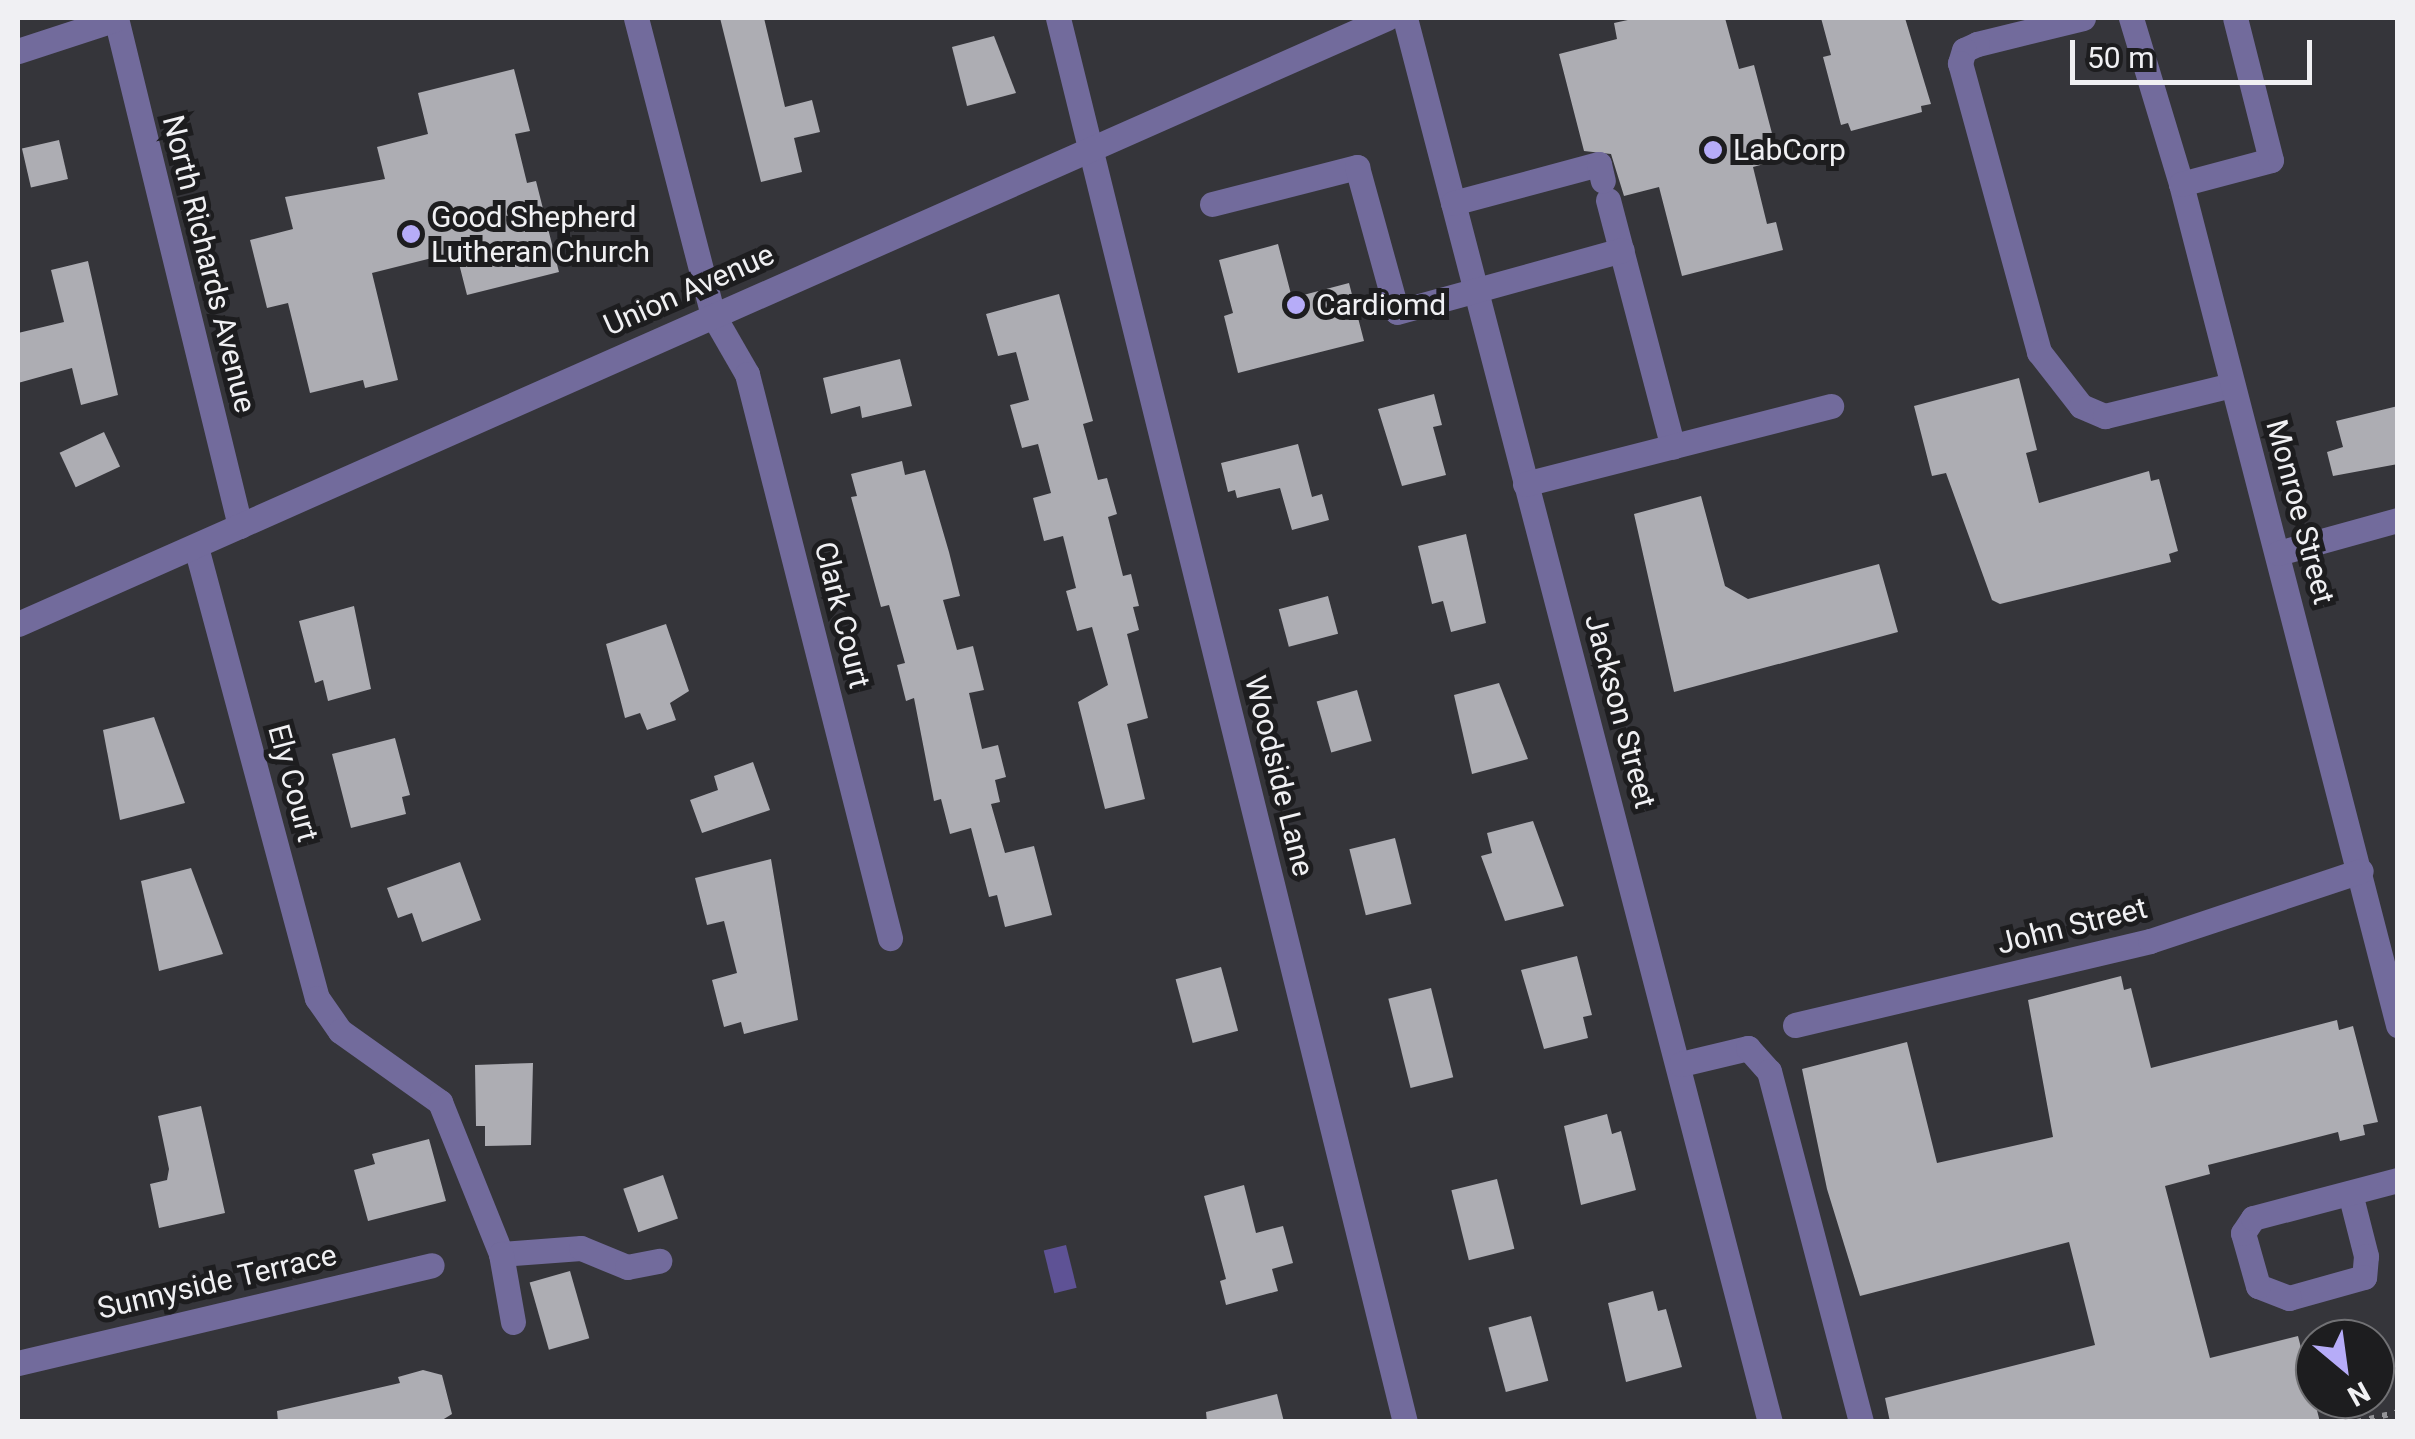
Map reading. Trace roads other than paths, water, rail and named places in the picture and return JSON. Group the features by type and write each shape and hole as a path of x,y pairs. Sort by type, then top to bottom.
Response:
{"street":[{"path":"18,51 116,18"},
{"name":"North Richards Avenue","path":"116,18 240,526"},
{"name":"Clark Court","path":"636,18 712,315 747,374 890,938"},
{"name":"Woodside Lane","path":"1058,18 1406,1422"},
{"name":"Union Avenue","path":"18,624 1387,18"},
{"name":"Jackson Street","path":"1405,18 1770,1422"},
{"path":"2083,18 1977,44 1964,50 1960,63 2039,352 2080,406 2105,416 2232,385"},
{"name":"Monroe Street","path":"2131,18 2181,184 2398,1025"},
{"path":"2181,184 2271,160 2235,18"},
{"path":"1453,203 1598,164 1673,447"},
{"path":"1212,204 1357,167 1398,312 1622,250"},
{"path":"1525,484 1831,406"},
{"path":"2278,552 2398,520"},
{"name":"Ely Court","path":"196,547 318,998 340,1031 440,1102 500,1254"},
{"name":"John Street","path":"1795,1025 2150,942 2361,871"},
{"path":"1680,1064 1748,1048 1769,1071 1861,1422"},
{"path":"2350,1193 2366,1256 2364,1277 2289,1298 2258,1286 2245,1224 2350,1193 2398,1180"},
{"path":"513,1322 500,1254 581,1248 626,1267 659,1261"},
{"name":"Sunnyside Terrace","path":"18,1363 432,1265"}],"place":[{"name":"LabCorp","path":"1713,150"},
{"name":"Good Shepherd Lutheran Church","path":"411,234"},
{"name":"Cardiomd","path":"1296,305"}]}
